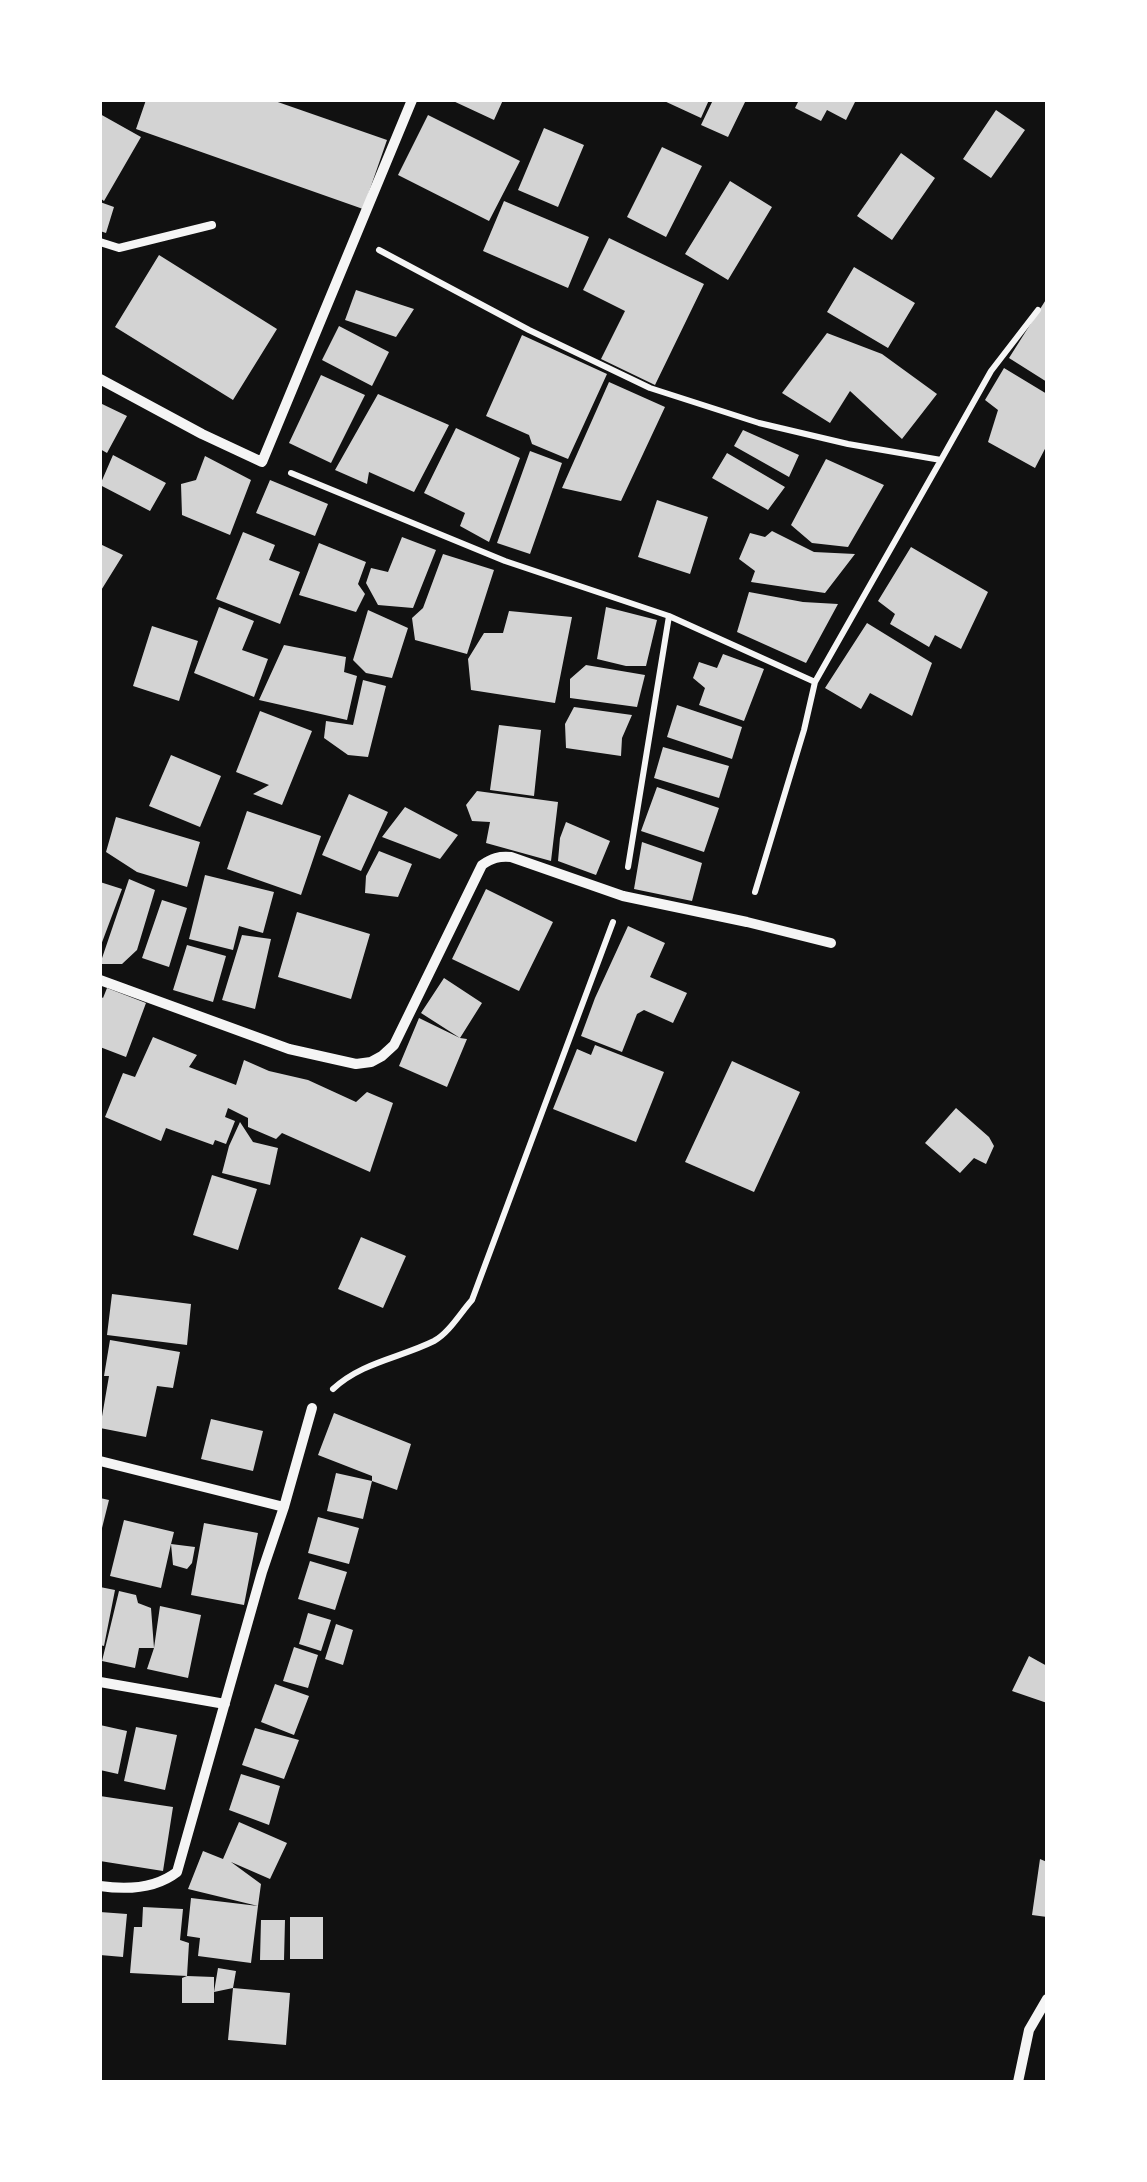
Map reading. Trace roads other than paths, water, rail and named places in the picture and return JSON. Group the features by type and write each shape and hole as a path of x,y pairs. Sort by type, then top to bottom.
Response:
{"street":[{"path":"100,379 262,462 412,100"},
{"path":"100,980 289,1048 356,1064 372,1062 394,1046 482,865 492,858 511,857 623,896 831,943"},
{"path":"100,1886 148,1886 166,1881 177,1872 312,1408"},
{"path":"100,1462 284,1507"},
{"path":"100,1682 225,1704"},
{"path":"1018,2082 1029,2030 1047,1999"}],"lane":[{"path":"100,242 120,248 212,225"}]}
